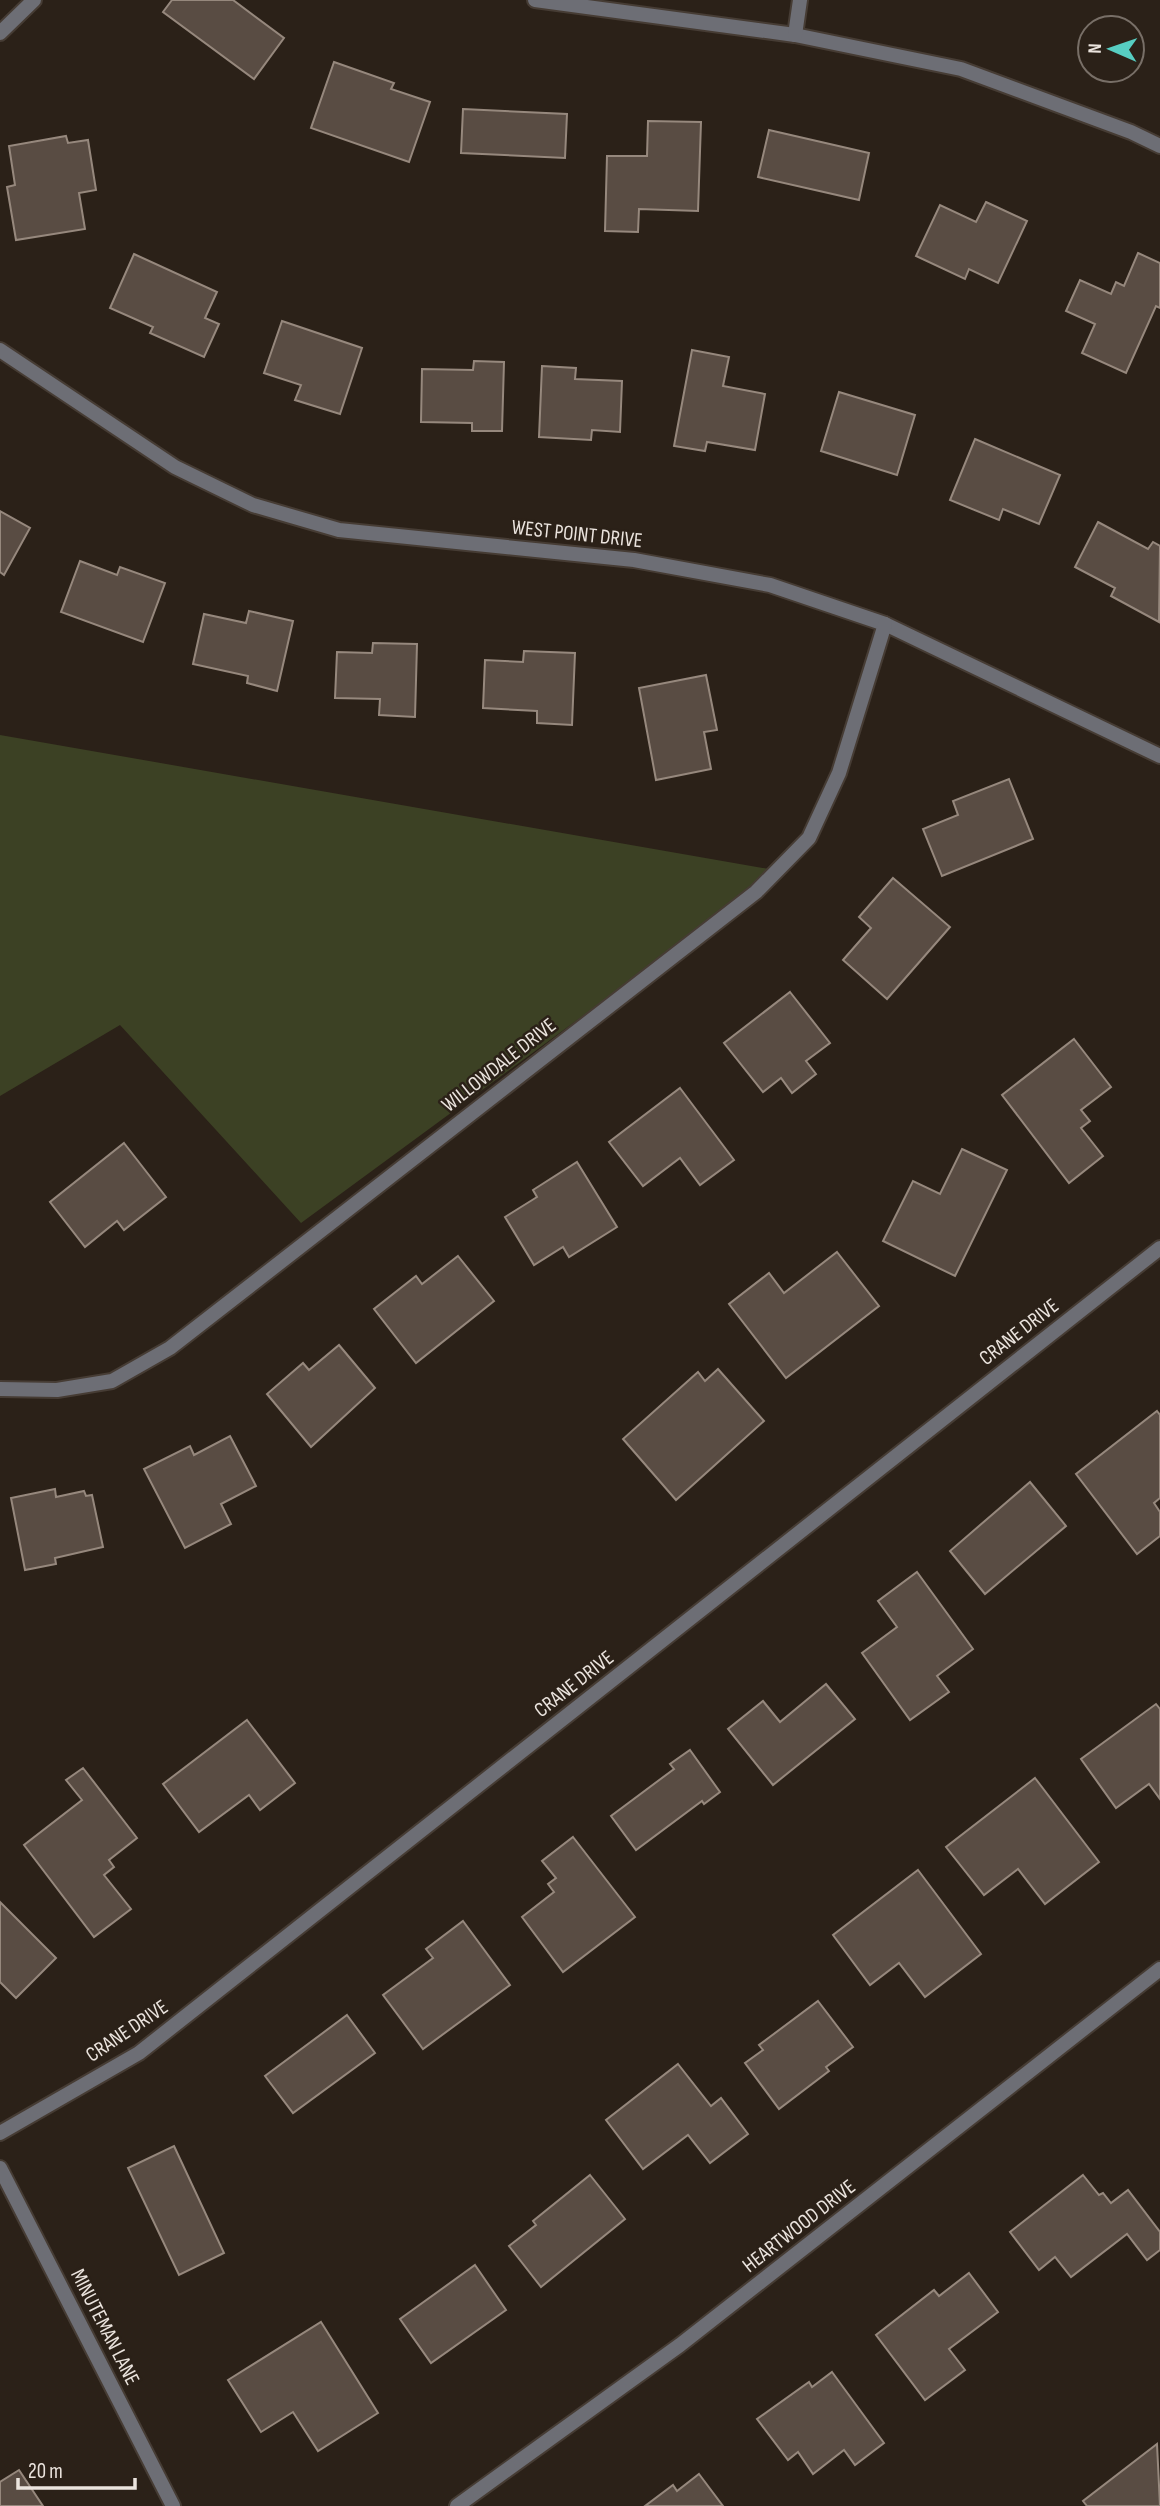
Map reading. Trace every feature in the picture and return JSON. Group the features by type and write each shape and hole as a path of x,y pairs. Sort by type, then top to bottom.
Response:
{"street":[{"path":"0,33 34,0"},
{"path":"536,0 795,35 961,69 1132,132 1160,146"},
{"path":"795,35 800,0"},
{"name":"WEST POINT DRIVE","path":"0,350 175,467 253,505 339,530 634,560 756,583 885,624 1160,756"},
{"name":"WILLOWDALE DRIVE","path":"0,1389 57,1390 112,1381 170,1348 757,892 809,838 839,773 885,624"},
{"name":"CRANE DRIVE","path":"0,2133 139,2053 1160,1248"},
{"name":"HEARTWOOD DRIVE","path":"457,2506 680,2345 1160,1969"},
{"name":"MINUTEMAN LANE","path":"0,2168 173,2506"}],"green space":[{"path":"0,735 780,871 301,1223 120,1025 0,1096"}],"building":[{"path":"172,0 233,0 284,38 254,79 163,12"},
{"path":"334,62 394,83 391,89 430,102 409,162 311,128"},
{"path":"463,109 567,114 565,158 461,153"},
{"path":"648,121 701,122 698,211 639,209 638,232 605,231 607,156 647,156"},
{"path":"769,130 869,153 859,200 758,177"},
{"path":"66,136 68,143 88,140 96,190 79,193 85,229 16,240 7,187 15,185 9,146"},
{"path":"986,202 1027,221 998,283 969,269 965,279 916,256 940,205 976,222"},
{"path":"1138,253 1160,263 1160,308 1156,306 1126,373 1082,353 1095,324 1066,311 1080,280 1111,294 1116,282 1124,286"},
{"path":"134,254 217,292 205,318 219,324 204,357 150,333 153,327 110,308"},
{"path":"282,321 362,348 340,414 295,400 301,385 264,373"},
{"path":"692,350 729,357 723,386 765,394 755,450 707,442 705,451 674,446"},
{"path":"474,361 504,362 502,431 472,431 472,423 421,422 422,369 473,370"},
{"path":"542,366 576,368 575,379 622,381 620,432 592,430 591,440 539,437"},
{"path":"839,392 915,415 897,475 821,451"},
{"path":"975,439 1060,475 1039,524 1003,509 999,520 950,500"},
{"path":"0,511 30,528 4,575 0,572"},
{"path":"1098,522 1148,549 1153,542 1160,546 1159,622 1111,596 1115,588 1075,567"},
{"path":"80,561 117,575 120,567 165,583 143,642 61,612"},
{"path":"249,611 293,621 277,691 247,683 248,676 193,664 204,614 246,623"},
{"path":"373,643 417,644 415,717 379,715 380,699 335,698 337,652 372,653"},
{"path":"524,651 575,653 572,725 537,723 537,711 483,708 485,660 523,662"},
{"path":"706,675 717,730 704,732 711,769 656,780 639,688"},
{"path":"1009,779 1033,839 942,876 923,829 958,815 953,801"},
{"path":"893,878 950,927 887,999 843,960 871,928 859,917"},
{"path":"790,992 830,1043 806,1061 816,1074 792,1093 781,1078 763,1092 724,1043"},
{"path":"1074,1039 1111,1087 1081,1110 1090,1121 1081,1128 1103,1156 1069,1183 1002,1095"},
{"path":"680,1088 734,1160 700,1185 680,1158 643,1186 609,1142"},
{"path":"124,1143 166,1197 124,1230 117,1221 85,1247 50,1202"},
{"path":"962,1149 1007,1170 955,1276 883,1241 913,1181 940,1194"},
{"path":"577,1162 617,1227 569,1257 563,1247 534,1265 505,1217 537,1197 533,1190"},
{"path":"837,1252 879,1306 786,1378 729,1304 769,1273 784,1293"},
{"path":"458,1256 494,1301 416,1363 374,1309 416,1276 422,1284"},
{"path":"339,1345 375,1388 311,1447 267,1394 303,1363 309,1370"},
{"path":"718,1369 764,1421 676,1500 623,1439 698,1372 705,1381"},
{"path":"1157,1411 1160,1415 1160,1498 1154,1503 1160,1512 1160,1536 1137,1554 1076,1474"},
{"path":"230,1436 256,1486 221,1504 231,1524 185,1548 144,1469 190,1446 194,1455"},
{"path":"1030,1482 1066,1526 985,1594 950,1551"},
{"path":"55,1489 56,1497 84,1491 86,1496 92,1495 103,1547 55,1558 56,1564 25,1570 11,1498"},
{"path":"917,1572 973,1649 937,1676 949,1692 910,1720 862,1653 897,1627 878,1601"},
{"path":"826,1684 855,1719 773,1785 728,1729 763,1701 780,1722"},
{"path":"1156,1704 1160,1709 1160,1799 1149,1784 1116,1808 1081,1759"},
{"path":"247,1720 295,1783 260,1810 249,1795 199,1832 163,1784"},
{"path":"690,1750 720,1792 704,1804 702,1801 636,1850 611,1816 674,1769 670,1764"},
{"path":"83,1768 137,1838 109,1860 114,1867 104,1875 131,1909 94,1937 24,1845 82,1800 66,1780"},
{"path":"1035,1778 1099,1862 1045,1904 1018,1869 984,1895 946,1847"},
{"path":"573,1837 635,1917 563,1972 522,1917 554,1892 548,1884 556,1878 542,1861"},
{"path":"918,1870 981,1954 925,1997 899,1963 870,1985 833,1935"},
{"path":"0,1902 56,1958 16,1998 0,1982"},
{"path":"463,1921 510,1985 423,2049 383,1995 433,1958 426,1949"},
{"path":"818,2001 853,2047 826,2067 829,2071 779,2109 745,2063 763,2050 759,2045"},
{"path":"347,2015 375,2053 293,2113 265,2076"},
{"path":"678,2064 711,2106 721,2098 748,2134 710,2163 688,2135 643,2169 606,2120"},
{"path":"174,2146 224,2253 179,2275 128,2168"},
{"path":"590,2175 625,2219 541,2287 509,2246 536,2225 533,2221"},
{"path":"1083,2175 1099,2195 1103,2193 1111,2203 1128,2190 1160,2232 1160,2250 1147,2260 1127,2234 1071,2277 1055,2257 1039,2270 1010,2232"},
{"path":"475,2265 506,2310 431,2363 400,2319"},
{"path":"969,2273 998,2312 949,2349 965,2370 925,2400 876,2335 934,2290 939,2296"},
{"path":"321,2322 378,2413 318,2451 293,2412 261,2432 228,2380"},
{"path":"832,2372 884,2443 855,2465 844,2450 813,2474 798,2452 788,2460 757,2419 809,2382 812,2387"},
{"path":"1157,2444 1160,2506 1087,2506 1083,2501"},
{"path":"19,2470 43,2506 0,2506 0,2482"},
{"path":"699,2474 723,2506 645,2506 673,2485 677,2491"}]}
